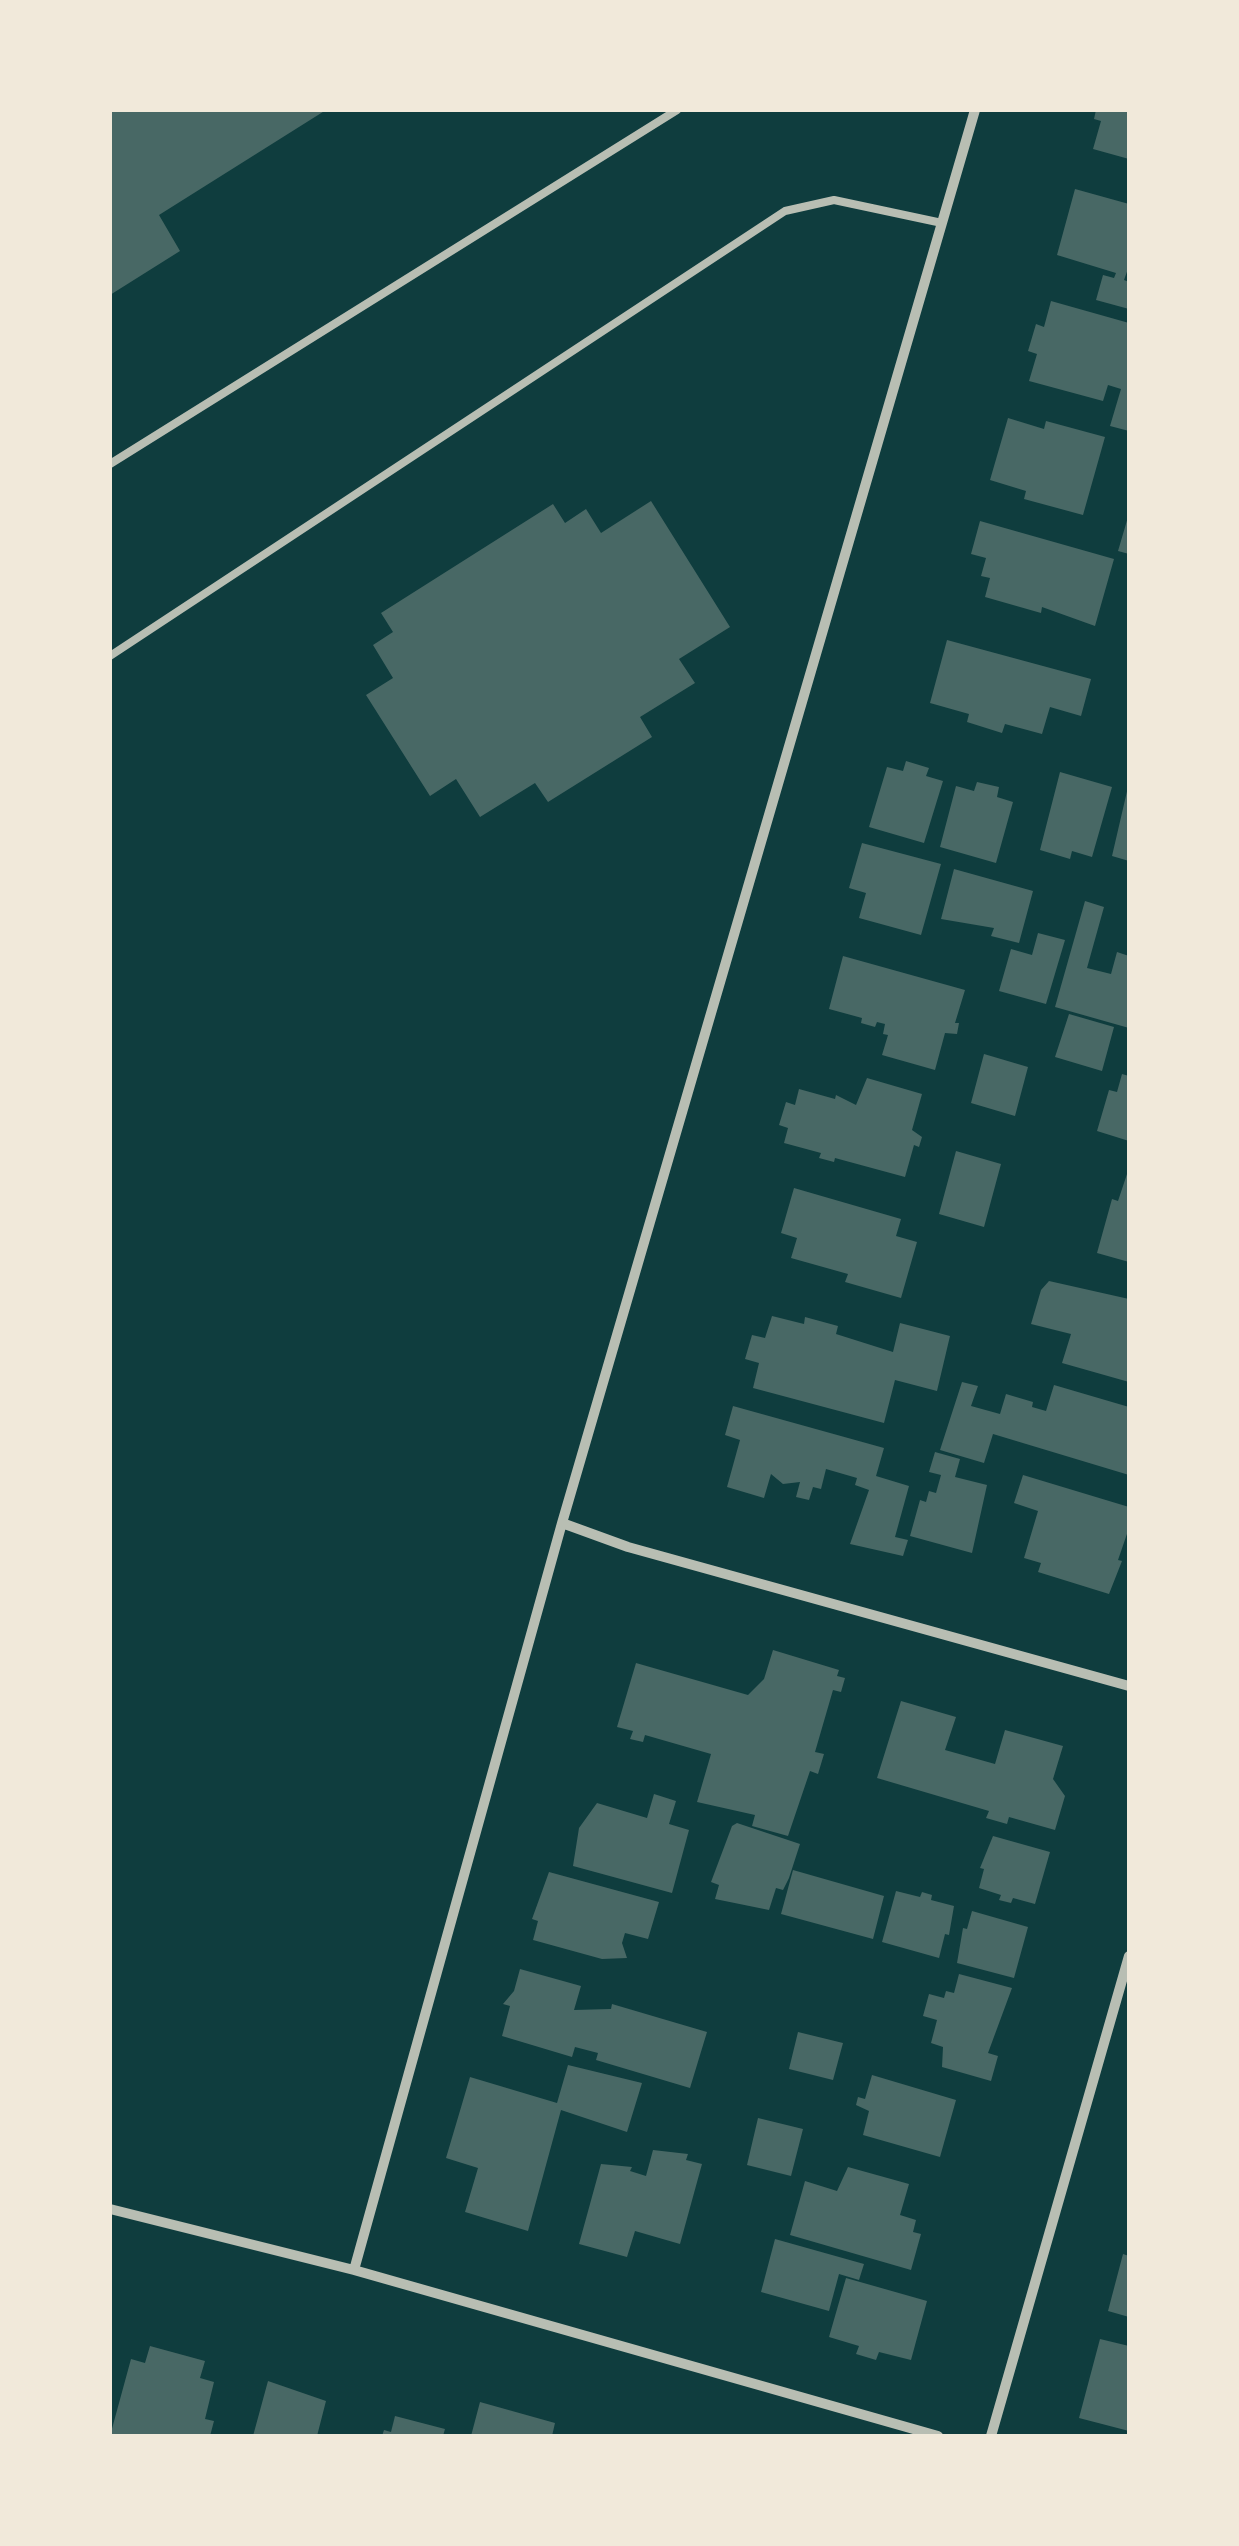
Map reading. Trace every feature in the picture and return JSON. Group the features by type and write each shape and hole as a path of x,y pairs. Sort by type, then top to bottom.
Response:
{"street":[{"path":"354,2270 562,1523 975,110"},
{"path":"562,1523 628,1547 1129,1686"},
{"path":"992,2436 1129,1956"},
{"path":"110,2209 354,2270 938,2436"}],"lane":[{"path":"110,464 677,110"},
{"path":"110,656 785,211 834,200 942,222"}],"building":[{"path":"110,110 326,110 159,215 180,251 110,295"},
{"path":"1096,110 1129,110 1129,159 1093,149 1101,121 1094,119"},
{"path":"1075,189 1129,204 1129,266 1124,280 1129,282 1129,309 1096,300 1103,275 1114,278 1116,273 1057,255"},
{"path":"1051,301 1129,323 1129,431 1110,426 1121,389 1108,385 1103,401 1029,381 1037,354 1028,351 1036,324 1044,327"},
{"path":"1008,418 1044,429 1046,421 1105,437 1083,515 1024,499 1026,491 990,480"},
{"path":"651,501 730,627 679,659 695,683 640,717 652,737 548,802 535,783 480,817 456,779 430,796 366,695 393,678 373,645 393,632 381,613 553,504 565,523 586,509 601,533"},
{"path":"1129,518 1129,554 1118,551"},
{"path":"980,521 1114,559 1095,626 1042,607 1041,613 985,597 990,578 981,576 986,558 971,554"},
{"path":"947,640 1091,679 1081,716 1050,707 1042,734 1005,724 1002,733 967,722 969,714 930,703"},
{"path":"906,761 929,768 926,776 943,781 924,843 869,827 887,767 903,771"},
{"path":"1060,772 1112,787 1092,857 1072,851 1070,859 1040,850"},
{"path":"977,782 999,787 997,797 1013,802 996,863 940,847 956,786 974,791"},
{"path":"1129,787 1129,861 1112,856"},
{"path":"862,843 941,864 921,935 859,918 866,893 849,888"},
{"path":"954,869 1033,891 1019,943 991,936 994,928 941,919"},
{"path":"1085,901 1104,907 1087,968 1111,974 1117,952 1129,956 1129,1028 1055,1007"},
{"path":"1038,933 1065,940 1046,1004 999,991 1011,949 1032,955"},
{"path":"843,956 965,990 955,1023 959,1023 957,1034 945,1033 935,1070 882,1055 888,1035 883,1034 885,1024 877,1022 875,1027 861,1023 862,1018 829,1009"},
{"path":"1069,1014 1114,1027 1102,1071 1055,1057"},
{"path":"984,1054 1028,1067 1015,1116 971,1103"},
{"path":"1122,1074 1129,1076 1129,1141 1097,1131 1109,1090 1117,1092"},
{"path":"867,1078 922,1094 912,1130 922,1137 919,1147 914,1145 905,1177 835,1158 834,1162 819,1158 821,1153 784,1143 788,1128 779,1125 786,1102 795,1105 799,1089 835,1099 836,1095 856,1105"},
{"path":"956,1151 1001,1164 984,1227 939,1214"},
{"path":"1129,1168 1129,1262 1097,1253 1112,1199 1118,1201"},
{"path":"794,1188 901,1219 896,1236 917,1242 901,1298 845,1282 848,1274 791,1258 797,1238 781,1233"},
{"path":"1049,1281 1129,1299 1129,1382 1062,1363 1071,1334 1031,1324 1041,1290"},
{"path":"772,1316 804,1324 805,1317 838,1326 836,1334 893,1352 900,1323 950,1336 937,1391 895,1380 884,1423 753,1388 759,1363 745,1359 752,1335 765,1338"},
{"path":"962,1382 978,1386 971,1406 1000,1414 1006,1394 1033,1402 1032,1407 1046,1411 1054,1385 1129,1407 1129,1475 993,1434 984,1463 940,1450"},
{"path":"733,1406 884,1448 876,1476 909,1486 895,1537 908,1540 903,1556 850,1544 869,1490 855,1485 857,1478 826,1469 821,1489 813,1487 809,1500 796,1497 800,1482 783,1484 771,1474 764,1498 727,1487 740,1440 725,1435"},
{"path":"935,1452 960,1459 955,1477 987,1485 972,1553 910,1536 920,1500 926,1502 929,1491 936,1493 941,1475 929,1472"},
{"path":"1023,1475 1129,1507 1129,1528 1118,1560 1122,1561 1109,1594 1038,1572 1041,1563 1024,1558 1038,1511 1014,1503"},
{"path":"773,1650 839,1670 837,1676 845,1678 841,1692 833,1690 815,1752 824,1754 818,1774 810,1771 788,1836 752,1826 755,1815 697,1802 711,1754 645,1735 643,1742 630,1739 633,1731 617,1727 636,1663 748,1695 764,1679"},
{"path":"901,1701 956,1717 945,1750 995,1764 1005,1730 1063,1746 1053,1779 1065,1796 1055,1830 1009,1817 1007,1824 986,1818 989,1811 877,1778"},
{"path":"654,1794 676,1801 669,1824 689,1830 672,1893 573,1866 579,1828 597,1803 647,1818"},
{"path":"737,1823 800,1844 789,1878 783,1890 776,1888 769,1910 715,1899 719,1885 711,1882 732,1826"},
{"path":"993,1836 1050,1852 1035,1904 1013,1898 1011,1903 999,1900 1001,1895 979,1888 984,1869 980,1868"},
{"path":"793,1870 884,1896 873,1939 781,1914"},
{"path":"549,1872 659,1902 648,1939 625,1933 622,1943 627,1958 602,1959 533,1940 538,1921 532,1919"},
{"path":"896,1891 920,1897 922,1892 932,1895 931,1900 954,1906 949,1935 945,1934 939,1958 882,1942"},
{"path":"972,1911 1028,1927 1014,1978 957,1963 963,1928 967,1929"},
{"path":"520,1969 581,1986 574,2010 611,2009 612,2004 707,2032 690,2088 596,2060 598,2053 575,2047 572,2057 502,2036 510,2006 503,2004 514,1991"},
{"path":"959,1974 1012,1988 988,2053 998,2056 991,2081 942,2067 943,2047 931,2043 937,2020 923,2016 929,1994 944,1998 946,1991 954,1993"},
{"path":"798,2032 843,2043 833,2080 789,2069"},
{"path":"568,2065 642,2083 627,2132 561,2110 528,2231 465,2212 478,2168 446,2158 470,2077 557,2103"},
{"path":"872,2075 956,2100 940,2157 863,2135 869,2111 856,2105 858,2097 865,2099"},
{"path":"758,2118 803,2129 791,2176 747,2165"},
{"path":"653,2150 688,2154 686,2160 702,2164 680,2244 635,2231 627,2257 579,2244 601,2164 632,2167 630,2171 646,2176"},
{"path":"848,2167 909,2184 900,2215 916,2220 913,2232 921,2234 911,2270 790,2235 805,2181 837,2191"},
{"path":"775,2239 864,2264 859,2280 839,2274 829,2311 761,2292"},
{"path":"1123,2254 1129,2256 1129,2317 1108,2311"},
{"path":"846,2278 927,2301 911,2360 879,2352 876,2360 856,2354 859,2346 829,2337"},
{"path":"1100,2339 1129,2346 1129,2431 1079,2418"},
{"path":"150,2346 205,2361 200,2378 214,2382 205,2419 214,2421 210,2436 110,2436 131,2359 145,2363"},
{"path":"268,2381 326,2401 317,2436 253,2436"},
{"path":"480,2402 555,2423 552,2436 471,2436"},
{"path":"395,2416 445,2429 443,2436 382,2436 384,2430 391,2432"}]}
